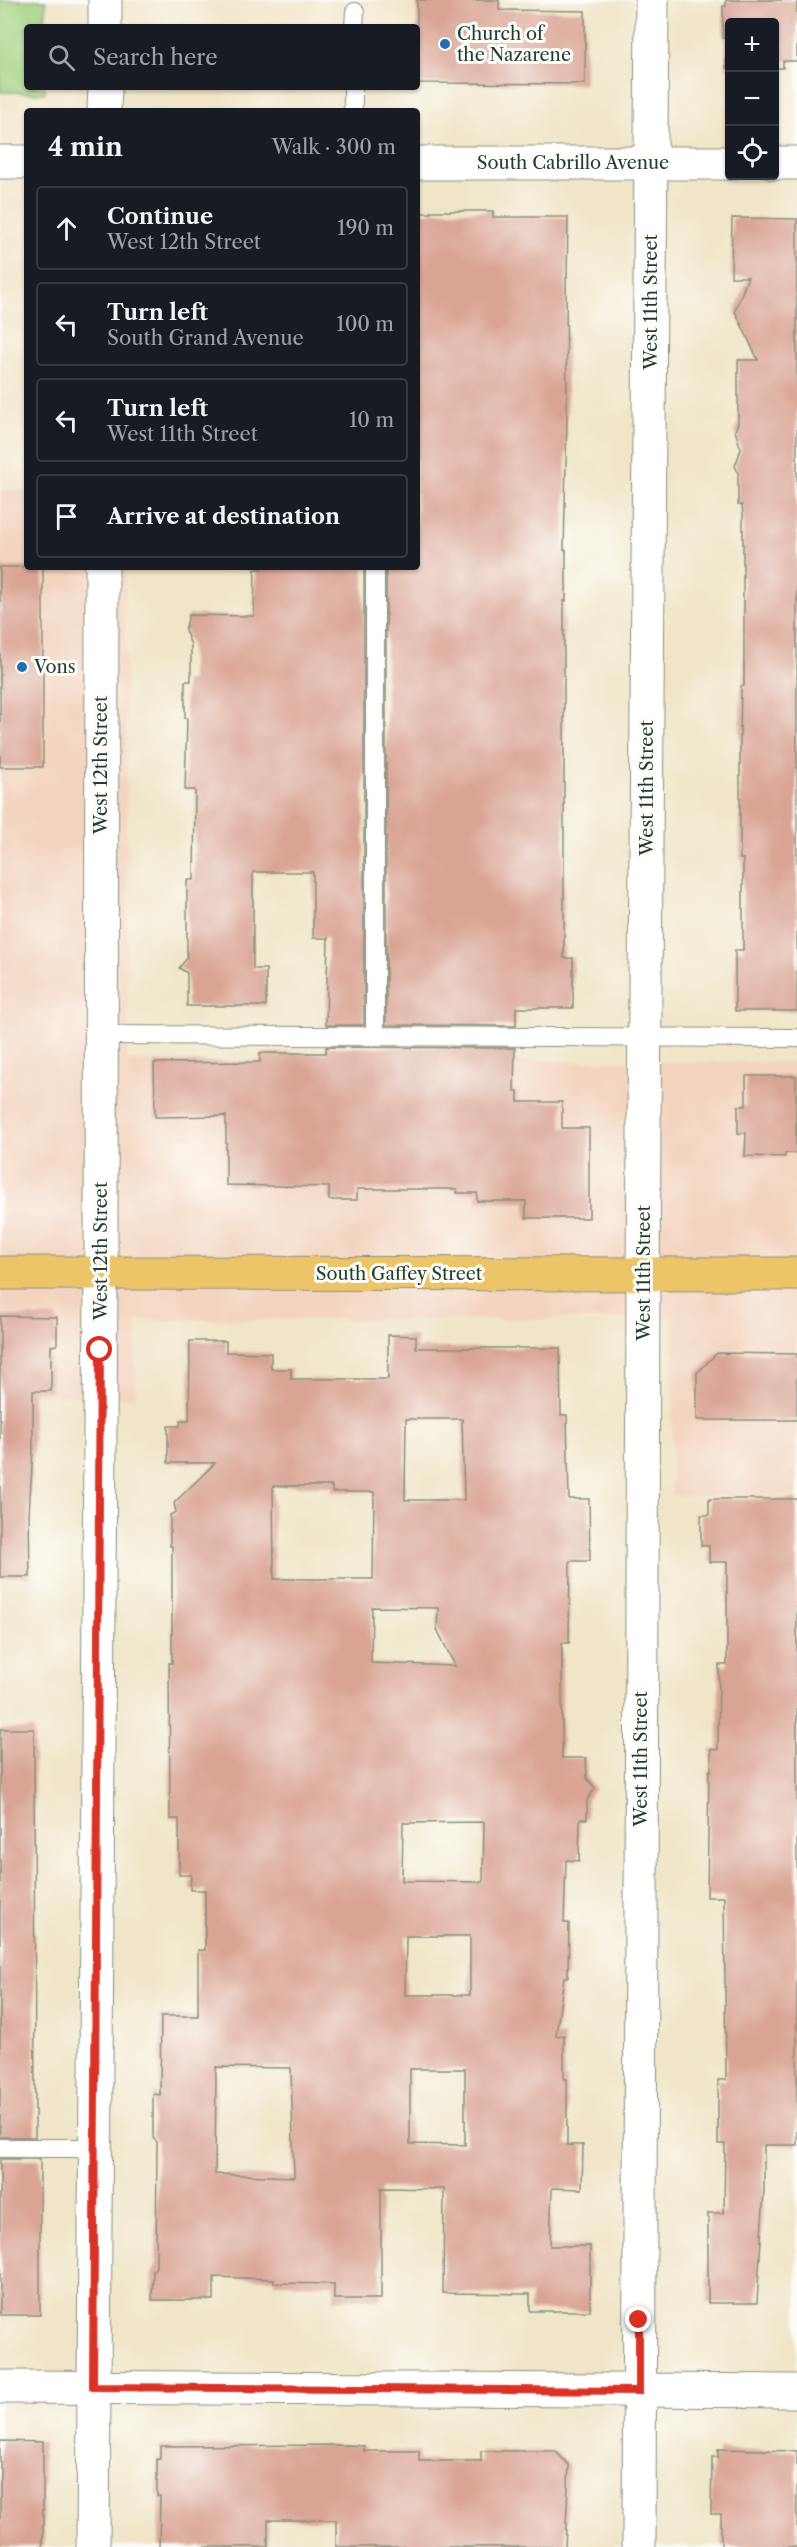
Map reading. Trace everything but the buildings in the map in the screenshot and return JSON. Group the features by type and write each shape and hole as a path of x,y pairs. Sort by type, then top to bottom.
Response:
{"main road":[{"name":"South Gaffey Street","path":"0,1273 797,1274"}],"street":[{"path":"105,0 105,24"},
{"name":"West 11th Street","path":"639,2547 652,0"},
{"path":"105,90 105,108"},
{"path":"0,162 24,162"},
{"name":"South Cabrillo Avenue","path":"420,163 725,163"},
{"path":"779,163 797,163"},
{"name":"West 12th Street","path":"93,2547 101,1273 102,570"},
{"path":"0,2387 797,2391"}],"lane":[{"path":"353,90 353,108"},
{"path":"375,570 375,1036"},
{"path":"101,1035 797,1038"},
{"path":"0,2148 94,2148"}],"shaded area":[{"path":"0,490 24,490 24,570 125,570 128,1061 797,1062 797,1496 671,1496 674,1319 137,1320 135,1398 0,1394"}],"green space":[{"path":"0,0 46,0 45,24 24,24 24,90 45,90 45,93 0,92"}],"place":[{"name":"Church of the Nazarene","path":"445,44"},
{"name":"Vons","path":"22,667"}],"route":[{"path":"100,1350 93,2387 639,2391 639,2320"}]}
